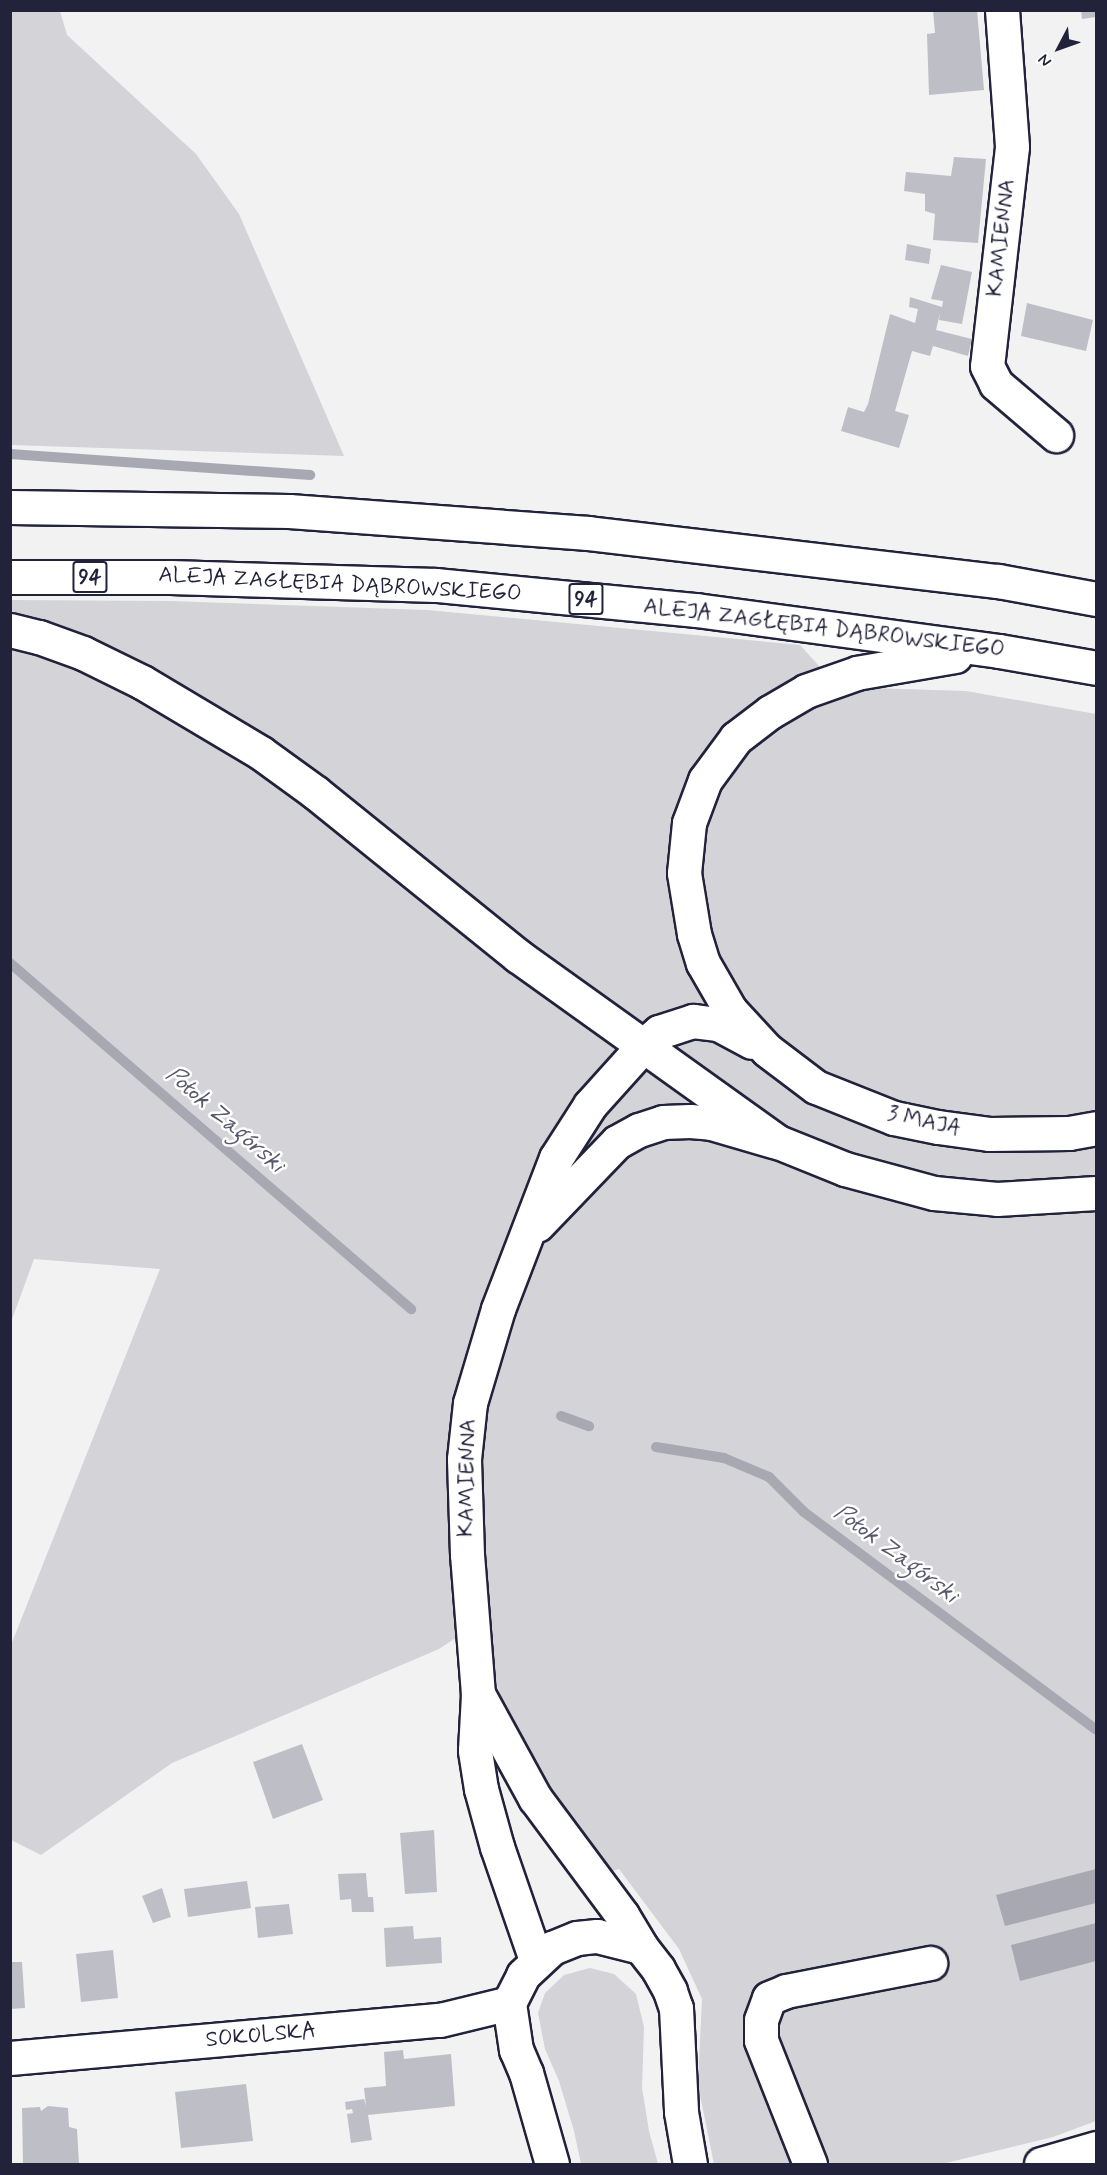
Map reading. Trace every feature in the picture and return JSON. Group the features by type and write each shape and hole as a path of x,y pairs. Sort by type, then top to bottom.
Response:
{"main road":[{"name":"KAMIENNA","path":"1002,10 1012,147 987,366 996,384 1056,435"},
{"path":"10,507 289,511 588,533 998,581 1096,599"},
{"name":"ALEJA ZAGŁĘBIA DĄBROWSKIEGO","path":"10,577 170,577 436,585 696,610 999,651 1096,668"},
{"path":"998,581 1096,577"},
{"path":"10,630 83,653 142,682 261,753 316,793 512,951 778,1142 845,1169 934,1193 997,1199 1096,1193"},
{"path":"767,1050 730,1010 704,963 694,934 684,873 685,847 693,807 705,780 736,738 770,712 806,691 857,673 940,657 999,651"},
{"name":"KAMIENNA","path":"536,1960 497,1847 481,1789 476,1750 478,1694 467,1555 464,1459 470,1403 498,1308 556,1158 590,1106 644,1045 659,1032 693,1021 718,1024 767,1050"},
{"name":"3 MAJA","path":"767,1050 816,1086 861,1106 905,1120 989,1134 1070,1133 1096,1128"},
{"name":"KAMIENNA","path":"527,1234 616,1142 639,1130 663,1122 690,1121 711,1123 778,1142"},
{"name":"KAMIENNA","path":"478,1694 535,1798 622,1915 641,1947"},
{"path":"549,2164 526,2073 516,2050 509,2003 516,1984 536,1960 552,1948 587,1937 615,1939 641,1947 658,1969 676,2008 680,2100 690,2164"},
{"path":"810,2164 761,2040 761,2020 768,1998 786,1990 930,1963"},
{"name":"SOKOLSKA","path":"10,2058 440,2020 509,2003"},
{"path":"1041,2164 1096,2148"}],"shaded area":[{"path":"11,10 60,11 67,35 196,154 239,214 344,456 11,445"},
{"path":"11,600 170,601 427,610 800,645 838,687 966,691 1096,714 1096,2121 1053,2137 942,2164 714,2164 698,2085 702,1999 679,1949 619,1869 610,1872 564,1813 506,1713 478,1623 439,1649 172,1763 41,1855 11,1840 11,1645 160,1269 34,1259 11,1322"},
{"path":"1096,1869 1096,1903 1005,1926 996,1895"},
{"path":"1096,1923 1096,1961 1020,1981 1011,1945"},
{"path":"590,1968 614,1974 636,1994 644,2027 642,2088 649,2131 658,2164 581,2164 559,2081 545,2049 538,2013 545,1993 564,1975"}],"building":[{"path":"933,10 977,10 984,90 929,95 927,34 935,33"},
{"path":"1081,10 1096,10 1096,17 1082,19"},
{"path":"954,157 986,159 978,243 933,240 935,214 925,211 925,194 904,191 906,172 951,176"},
{"path":"907,244 931,249 929,264 905,260"},
{"path":"941,265 972,272 962,324 939,320 940,313 936,330 972,339 968,356 933,346 930,356 912,351 895,411 909,415 899,448 841,431 848,407 864,412 868,404 890,314 915,323 918,309 909,307 910,297 942,307 943,301 931,299"},
{"path":"1027,303 1093,320 1086,351 1021,336"},
{"path":"302,1744 323,1800 273,1819 253,1762"},
{"path":"434,1830 437,1892 405,1894 400,1833"},
{"path":"366,1873 368,1897 373,1897 374,1912 352,1912 351,1899 340,1900 338,1874"},
{"path":"247,1881 251,1908 188,1917 184,1889"},
{"path":"162,1888 171,1917 153,1923 142,1896"},
{"path":"289,1904 293,1934 258,1938 255,1907"},
{"path":"413,1926 414,1939 441,1937 442,1963 386,1967 384,1928"},
{"path":"113,1950 118,1998 81,2002 76,1954"},
{"path":"10,1962 22,1962 25,2008 10,2009"},
{"path":"403,2050 404,2059 451,2054 455,2106 368,2115 372,2140 351,2143 347,2114 353,2113 352,2109 346,2110 345,2102 364,2099 366,2106 364,2088 386,2086 384,2052"},
{"path":"246,2084 253,2141 181,2148 175,2092"},
{"path":"48,2106 68,2108 69,2127 77,2129 79,2164 23,2164 22,2108 40,2107 41,2111"}],"waterway":[{"path":"10,454 310,475"},
{"name":"Potok Zagórski","path":"10,963 411,1309"},
{"name":"Potok Zagórski","path":"561,1416 589,1426"},
{"name":"Potok Zagórski","path":"656,1447 724,1458 769,1477 804,1512 1096,1730"}]}
